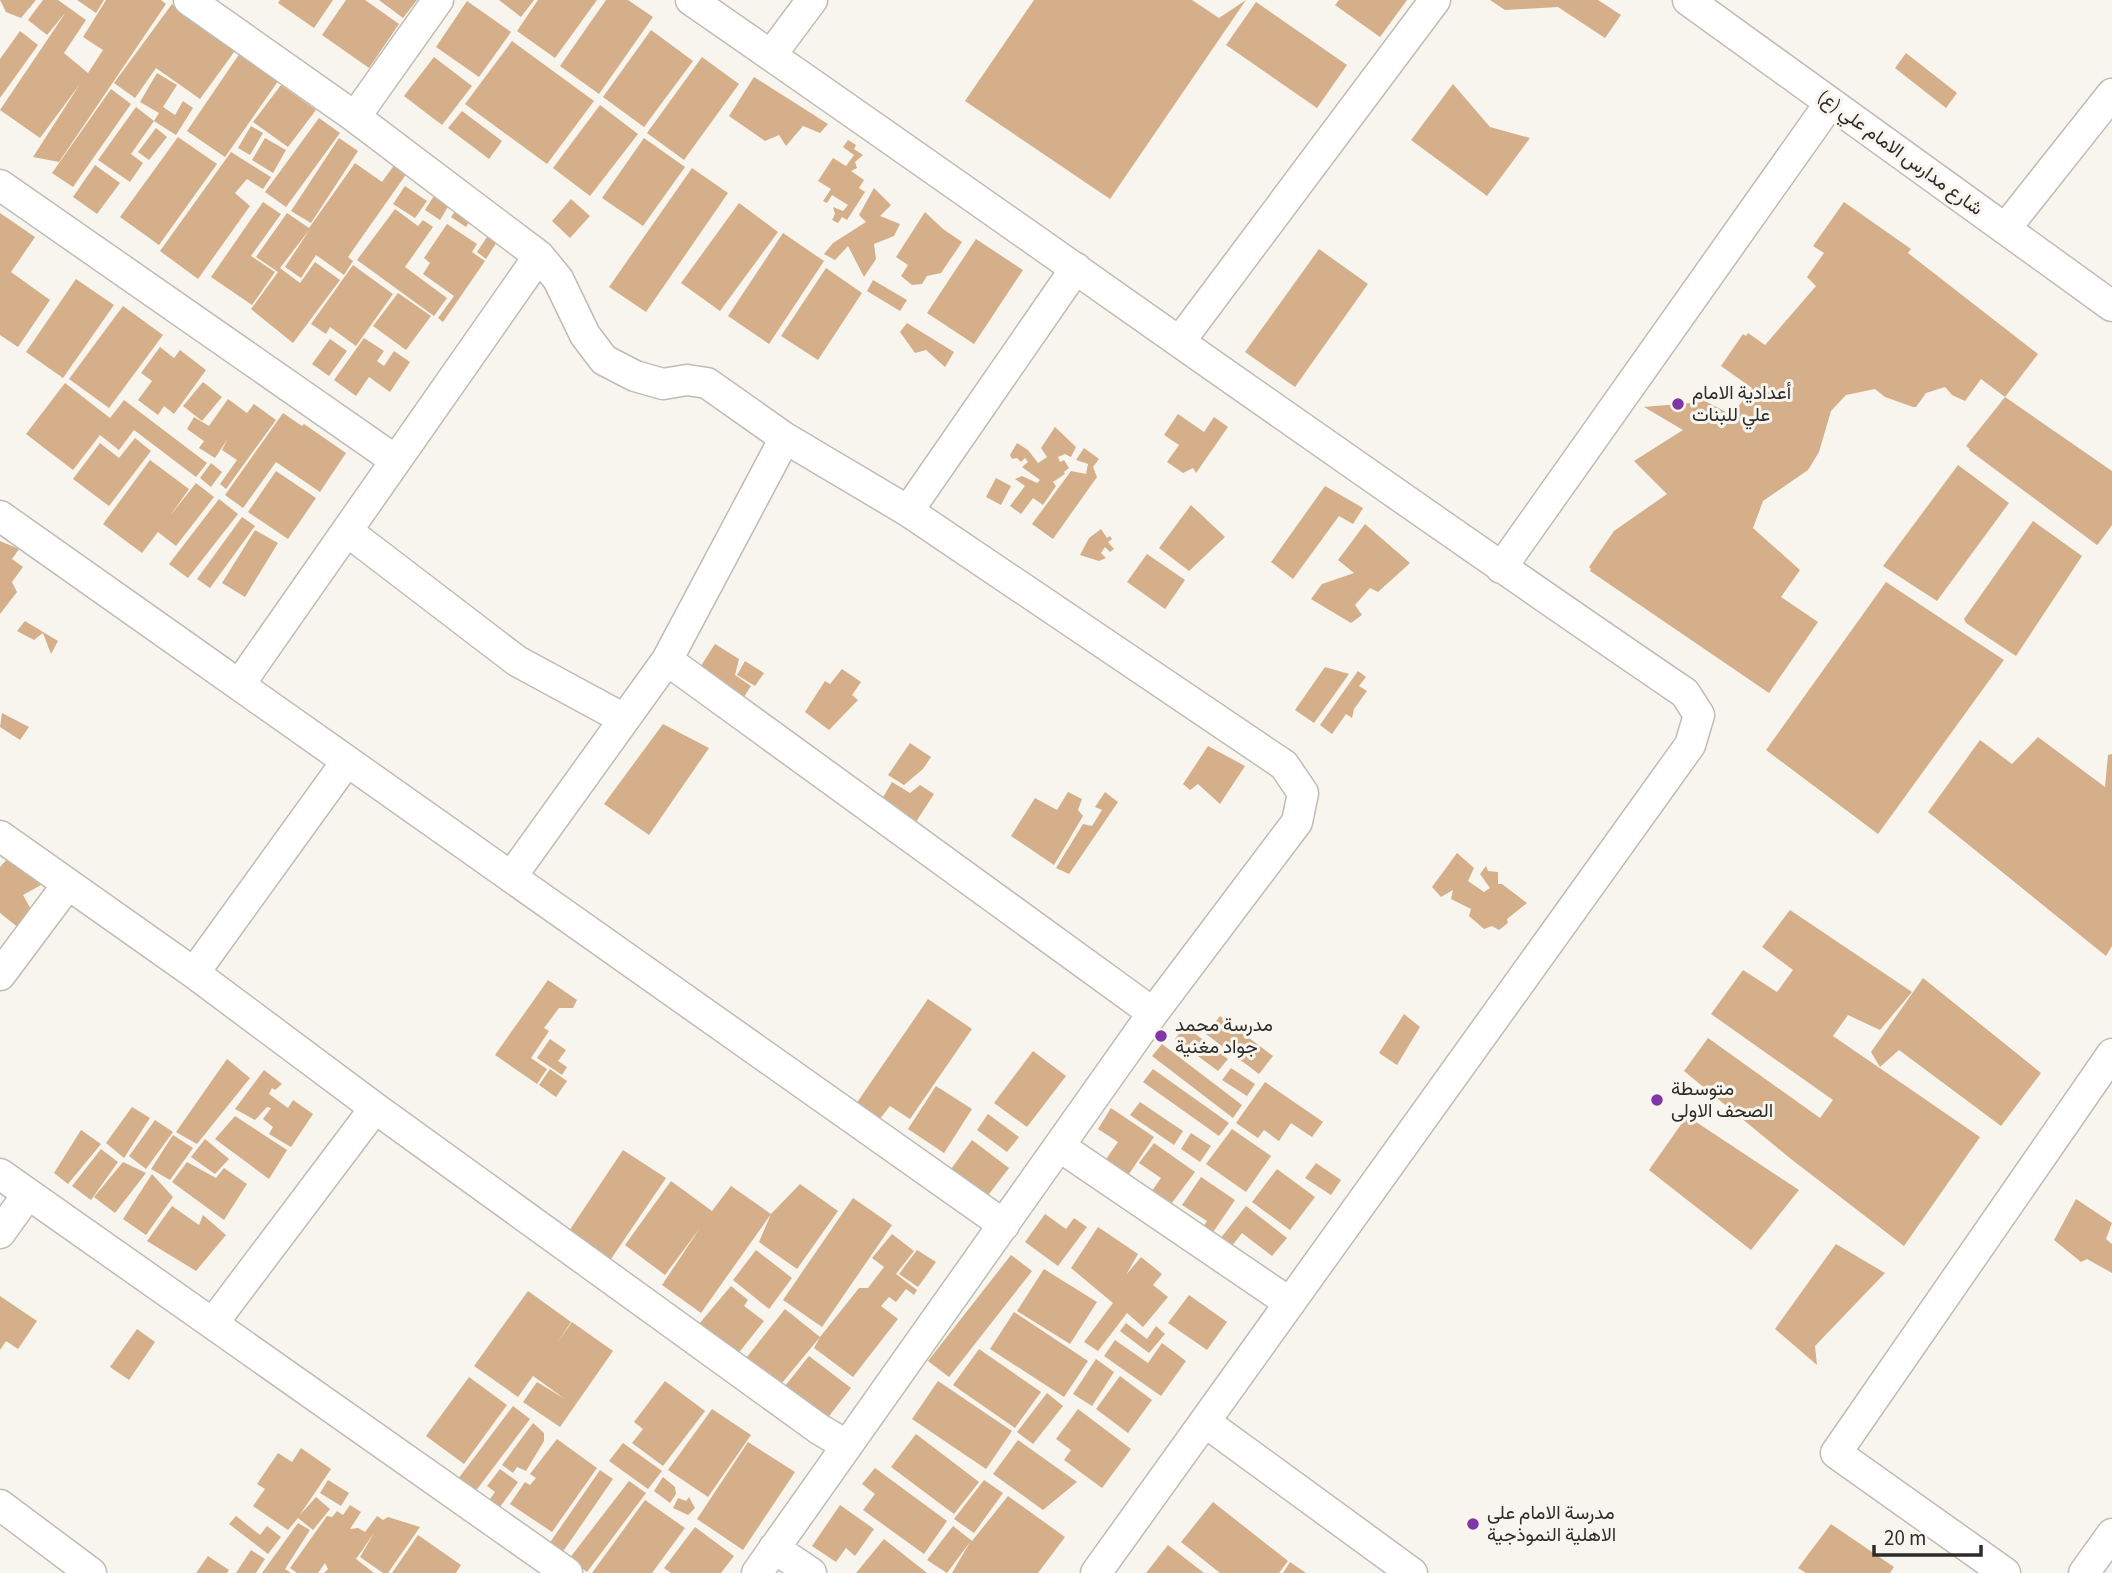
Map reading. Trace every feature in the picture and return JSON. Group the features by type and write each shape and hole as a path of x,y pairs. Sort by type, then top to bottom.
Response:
{"street":[{"path":"190,0 355,117 539,256 558,279 585,335 604,360 635,376 663,384 687,380 707,383 785,438 908,511 1284,765 1303,793 1297,822 1153,1013 757,1573"},
{"path":"355,117 438,0"},
{"path":"691,0 1685,694 1699,715 1690,745 1096,1573"},
{"path":"771,55 812,0"},
{"path":"1180,341 1434,0"},
{"name":"شارع مدارس الامام علي (ع)","path":"1688,0 2112,306"},
{"path":"2005,229 2112,93"},
{"path":"1501,568 1830,103"},
{"path":"0,185 396,460"},
{"path":"239,685 539,256"},
{"path":"908,511 1076,268"},
{"path":"511,877 667,660 785,438"},
{"path":"0,516 1004,1225"},
{"path":"347,531 517,661 624,719"},
{"path":"667,660 1153,1013"},
{"path":"194,974 346,761"},
{"path":"0,836 819,1429 846,1445"},
{"path":"0,975 68,884"},
{"path":"2005,1573 1836,1452 2112,1054"},
{"path":"212,1323 375,1108"},
{"path":"1059,1146 1290,1303"},
{"path":"0,1174 567,1573"},
{"path":"0,1233 28,1194"},
{"path":"1205,1422 1412,1573"},
{"path":"0,1505 91,1573"},
{"path":"2084,1573 2112,1534"},
{"path":"774,1548 811,1573"}],"building":[{"path":"0,0 36,0 21,18 6,12"},
{"path":"43,0 58,0 86,20 64,53 88,73 103,50 83,37 106,0 161,0 166,4 59,162 33,157 80,84 40,138 0,110 66,12 47,35 28,20"},
{"path":"77,0 104,0 96,13"},
{"path":"280,0 333,0 314,28 278,3"},
{"path":"346,0 365,0 399,24 369,68 322,35"},
{"path":"379,0 417,0 403,18"},
{"path":"499,0 534,0 521,17"},
{"path":"538,0 597,0 555,58 517,31"},
{"path":"606,0 628,0 653,17 599,94 560,66"},
{"path":"1034,0 1192,0 1219,18 1246,0 1110,199 965,101"},
{"path":"1339,0 1407,0 1380,37 1335,5"},
{"path":"1490,0 1598,0 1621,15 1605,38 1558,7 1505,10"},
{"path":"467,1 511,32 479,77 436,47"},
{"path":"1256,2 1347,65 1317,108 1226,45"},
{"path":"172,4 237,48 200,99 156,68 135,98 114,83"},
{"path":"651,30 693,61 644,127 603,97"},
{"path":"20,31 38,45 0,98 0,59"},
{"path":"512,41 594,101 547,164 465,104"},
{"path":"242,50 281,77 225,157 187,131"},
{"path":"1906,53 1957,93 1946,108 1895,68"},
{"path":"434,57 472,86 442,125 404,96"},
{"path":"702,57 739,84 684,160 647,133"},
{"path":"157,73 177,85 163,107 175,115 183,101 193,108 176,135 154,121 159,113 140,102"},
{"path":"754,77 828,124 820,133 803,126 786,146 779,135 765,141 729,116"},
{"path":"1453,84 1490,127 1530,138 1487,196 1411,140"},
{"path":"281,85 316,110 288,147 253,122"},
{"path":"111,89 131,104 73,187 52,173"},
{"path":"600,105 638,134 590,196 553,168"},
{"path":"136,107 154,121 131,154 143,163 130,182 98,160"},
{"path":"462,111 502,141 489,159 448,128"},
{"path":"319,118 340,133 286,207 265,192"},
{"path":"251,126 263,133 250,155 238,148"},
{"path":"156,128 167,137 149,160 138,152"},
{"path":"178,137 217,164 159,245 120,217"},
{"path":"265,138 286,150 273,173 252,160"},
{"path":"339,138 358,151 311,223 291,211"},
{"path":"644,138 685,167 643,226 602,198"},
{"path":"848,140 856,145 854,149 863,155 855,162 857,168 851,171 864,180 859,188 865,192 847,220 842,217 838,223 832,220 835,214 833,207 843,211 848,205 832,195 827,203 823,201 831,189 818,181 833,158 846,166 854,155 843,147"},
{"path":"231,152 271,177 263,189 247,179 235,193 250,206 198,279 160,251"},
{"path":"355,163 382,182 395,164 407,173 348,257 353,261 344,275 316,255 301,278 285,267 310,229 280,268 300,283 315,262 340,280 293,343 251,309 278,272 256,257 287,213 309,228"},
{"path":"95,165 120,183 97,214 73,197"},
{"path":"692,168 728,193 646,312 609,287"},
{"path":"405,186 427,201 415,218 393,204"},
{"path":"874,188 891,205 880,216 900,224 894,236 874,244 876,259 864,277 848,246 835,260 824,254 833,243 866,222 859,215"},
{"path":"437,191 452,200 440,220 425,210"},
{"path":"571,199 590,216 570,238 552,221"},
{"path":"263,202 281,214 251,256 275,272 252,305 211,277"},
{"path":"1844,202 1911,249 1908,253 2038,354 2005,397 1981,379 1965,401 1952,395 1945,387 1926,393 1916,407 1913,407 1885,397 1875,389 1846,395 1831,411 1819,452 1808,470 1763,501 1753,528 1800,570 1781,597 1818,622 1769,693 1590,571 1589,567 1614,531 1667,494 1634,461 1683,430 1644,407 1703,400 1732,415 1752,388 1721,366 1743,334 1746,336 1748,333 1765,345 1816,286 1807,277 1824,253 1813,246"},
{"path":"739,203 778,232 720,311 681,283"},
{"path":"459,206 473,216 466,227 451,217"},
{"path":"395,209 418,226 423,220 433,227 405,267 447,298 434,316 357,260"},
{"path":"925,212 962,242 941,273 927,276 922,284 912,285 901,276 908,265 896,257"},
{"path":"0,213 35,237 11,272 50,300 18,347 0,335"},
{"path":"447,224 477,244 472,252 485,261 443,322 438,318 454,296 423,274 430,263 424,258"},
{"path":"491,231 500,237 486,259 477,252"},
{"path":"783,233 824,261 769,344 728,316"},
{"path":"976,239 1023,270 974,344 927,313"},
{"path":"1319,249 1368,284 1295,387 1245,352"},
{"path":"353,265 393,294 356,346 330,327 326,334 311,324"},
{"path":"826,268 862,293 818,360 781,336"},
{"path":"76,279 114,305 63,378 26,352"},
{"path":"873,280 907,300 900,311 867,291"},
{"path":"398,293 431,316 406,350 373,326"},
{"path":"123,306 163,335 109,408 69,379"},
{"path":"907,323 954,352 945,367 926,350 915,353 900,332"},
{"path":"364,338 384,351 377,361 384,366 394,351 410,362 390,392 369,377 356,396 334,380"},
{"path":"330,339 347,351 329,376 312,364"},
{"path":"160,347 174,358 180,350 206,370 174,414 164,406 158,415 138,400 152,381 141,373"},
{"path":"203,382 222,397 202,421 183,406"},
{"path":"65,383 110,418 124,400 207,463 196,477 134,430 119,450 100,435 73,470 26,434"},
{"path":"2005,397 2112,471 2112,525 2097,545 1966,446"},
{"path":"228,399 247,413 254,404 276,420 226,489 220,484 237,460 222,450 227,440 215,458 199,448 204,441 187,429 194,417 209,426"},
{"path":"283,413 346,453 320,492 276,462 243,508 225,495"},
{"path":"1178,414 1204,432 1214,417 1228,427 1196,473 1193,468 1183,473 1167,462 1179,445 1164,435"},
{"path":"1055,427 1076,447 1071,457 1065,454 1058,457 1060,462 1064,460 1069,468 1053,482 1056,486 1043,505 1033,498 1021,514 1010,506 1025,486 1015,479 1022,476 1037,483 1040,480 1022,467 1028,462 1025,458 1021,462 1017,458 1012,459 1010,455 1017,443 1028,450 1038,463 1047,457 1041,448"},
{"path":"135,438 151,451 109,506 73,479 100,443 119,458"},
{"path":"1084,448 1099,459 1093,467 1097,477 1053,539 1032,524 1071,471 1086,474 1088,464 1076,460"},
{"path":"150,460 189,489 170,516 196,483 214,497 176,546 158,532 142,553 103,524"},
{"path":"211,463 222,472 211,487 200,478"},
{"path":"1958,465 2009,503 1937,601 1883,566"},
{"path":"276,471 316,498 288,539 248,512"},
{"path":"996,478 1011,486 1001,505 986,497"},
{"path":"1325,486 1363,508 1353,524 1339,516 1293,579 1271,562"},
{"path":"219,499 238,514 188,578 169,564"},
{"path":"1191,505 1225,537 1189,571 1159,548"},
{"path":"242,517 255,526 210,588 197,579"},
{"path":"2033,521 2082,556 2016,656 1964,619"},
{"path":"1365,524 1410,563 1378,592 1370,588 1355,605 1362,615 1351,623 1311,599 1322,584 1354,573 1338,560"},
{"path":"1101,529 1107,538 1110,536 1112,539 1108,542 1114,549 1110,552 1105,547 1101,553 1106,558 1099,561 1080,555 1089,538"},
{"path":"255,530 278,543 245,597 222,583"},
{"path":"0,541 19,549 12,559 23,567 12,582 17,592 0,614"},
{"path":"1147,554 1185,580 1165,609 1127,582"},
{"path":"1886,582 2004,660 1878,834 1766,750"},
{"path":"25,621 58,641 51,654 43,633 34,640 17,631"},
{"path":"715,644 739,659 735,675 751,686 742,700 697,672"},
{"path":"745,661 764,673 755,686 737,675"},
{"path":"1325,667 1349,674 1314,723 1295,710"},
{"path":"842,669 861,682 852,695 858,700 829,730 805,712 825,681 830,684"},
{"path":"1358,671 1366,677 1359,686 1367,691 1354,709 1352,718 1346,714 1332,734 1320,725"},
{"path":"2,713 29,727 20,740 0,727"},
{"path":"663,724 709,748 649,835 604,804"},
{"path":"2038,737 2105,787 2108,755 2112,754 2112,946 2106,956 1928,812 1980,740 2012,764"},
{"path":"910,743 931,757 923,769 904,785 888,775"},
{"path":"1208,746 1245,766 1220,804 1198,784 1190,790 1183,784"},
{"path":"892,782 910,793 920,785 934,794 914,825 879,804"},
{"path":"1068,792 1082,799 1078,810 1083,816 1054,865 1011,836 1035,798 1057,810"},
{"path":"1105,792 1118,802 1069,874 1056,868 1083,824 1092,826 1102,810 1095,807"},
{"path":"1457,853 1474,868 1468,881 1484,892 1490,888 1480,874 1486,866 1488,871 1498,872 1498,884 1502,884 1527,903 1507,919 1508,923 1499,930 1492,926 1484,929 1469,916 1471,909 1451,899 1453,890 1441,897 1432,887"},
{"path":"8,858 41,885 23,895 33,913 20,929 0,913 0,867"},
{"path":"1790,910 1912,992 1880,1030 1848,1015 1833,1036 1980,1137 1904,1246 1791,1159 1684,1071 1708,1038 1820,1118 1833,1100 1711,1014 1743,970 1777,992 1793,970 1762,947"},
{"path":"1923,978 2041,1073 2001,1126 1899,1050 1880,1067 1871,1052"},
{"path":"548,980 577,1000 573,1008 559,1008 544,1028 549,1031 531,1058 547,1069 537,1084 495,1055"},
{"path":"928,999 972,1029 910,1119 890,1106 879,1120 856,1104"},
{"path":"1404,1014 1420,1027 1397,1065 1379,1053"},
{"path":"1220,1016 1273,1056 1259,1074 1206,1034"},
{"path":"1185,1026 1228,1059 1218,1071 1175,1039"},
{"path":"550,1039 566,1050 558,1061 567,1067 562,1075 537,1058"},
{"path":"1162,1044 1242,1105 1233,1118 1152,1056"},
{"path":"1033,1051 1066,1076 1027,1127 994,1103"},
{"path":"227,1059 250,1078 197,1144 176,1132"},
{"path":"1231,1068 1255,1084 1247,1096 1222,1080"},
{"path":"550,1069 567,1081 556,1097 539,1085"},
{"path":"1153,1069 1229,1123 1219,1136 1143,1082"},
{"path":"264,1070 282,1084 275,1090 272,1088 269,1094 288,1108 293,1100 313,1114 291,1147 269,1134 273,1127 263,1119 271,1108 267,1107 255,1120 235,1109"},
{"path":"1265,1082 1323,1122 1312,1137 1291,1123 1279,1141 1264,1130 1258,1138 1236,1123"},
{"path":"936,1086 972,1109 944,1153 908,1129"},
{"path":"1140,1102 1183,1131 1174,1145 1130,1115"},
{"path":"132,1107 150,1118 124,1158 106,1143"},
{"path":"1111,1108 1154,1137 1127,1177 1104,1162 1118,1142 1098,1129"},
{"path":"988,1114 1019,1137 1007,1152 977,1130"},
{"path":"235,1116 287,1150 269,1179 215,1139"},
{"path":"1687,1116 1799,1190 1751,1250 1649,1170"},
{"path":"155,1120 173,1132 146,1169 129,1156"},
{"path":"1232,1129 1271,1156 1246,1192 1206,1164"},
{"path":"81,1130 101,1144 68,1184 54,1173"},
{"path":"1191,1133 1211,1146 1200,1162 1181,1149"},
{"path":"173,1135 193,1148 170,1180 151,1169"},
{"path":"205,1139 229,1159 215,1174 191,1157"},
{"path":"972,1140 1009,1168 982,1203 946,1176"},
{"path":"1154,1143 1195,1172 1168,1208 1149,1195 1161,1178 1139,1163"},
{"path":"101,1149 118,1162 91,1200 72,1186"},
{"path":"623,1150 666,1178 611,1259 569,1231"},
{"path":"123,1162 146,1173 115,1213 94,1197"},
{"path":"187,1162 216,1178 224,1168 247,1184 224,1220 172,1182"},
{"path":"1316,1163 1341,1180 1331,1195 1305,1178"},
{"path":"1277,1169 1315,1197 1290,1230 1252,1202"},
{"path":"152,1174 173,1197 146,1235 123,1219"},
{"path":"1201,1177 1235,1200 1209,1238 1200,1232 1207,1221 1182,1205"},
{"path":"671,1181 712,1211 731,1186 771,1214 701,1313 662,1285 700,1228 665,1275 625,1245"},
{"path":"800,1184 838,1211 797,1269 759,1242 771,1214"},
{"path":"853,1198 892,1225 822,1327 783,1300"},
{"path":"2076,1199 2112,1223 2106,1239 2112,1244 2112,1273 2087,1259 2081,1262 2054,1240"},
{"path":"172,1206 199,1225 203,1215 226,1235 196,1271 147,1241"},
{"path":"1246,1206 1287,1238 1272,1256 1242,1233 1231,1247 1220,1239"},
{"path":"1045,1214 1066,1229 1074,1218 1087,1227 1058,1266 1025,1242"},
{"path":"1098,1227 1138,1254 1126,1275 1141,1257 1162,1274 1153,1285 1168,1297 1143,1327 1127,1313 1098,1351 1084,1342 1113,1303 1071,1268"},
{"path":"892,1234 914,1251 896,1274 917,1290 914,1295 906,1289 896,1302 889,1297 881,1306 898,1319 853,1377 814,1348 859,1288 868,1288 884,1267 872,1258"},
{"path":"1836,1244 1885,1273 1815,1346 1817,1365 1775,1329"},
{"path":"756,1250 792,1278 769,1309 733,1280"},
{"path":"917,1250 936,1262 918,1287 899,1274"},
{"path":"1011,1255 1032,1271 949,1377 928,1361"},
{"path":"1044,1269 1097,1302 1070,1344 1017,1311"},
{"path":"731,1286 748,1300 744,1306 764,1321 737,1355 699,1324"},
{"path":"528,1291 571,1322 557,1343 572,1322 613,1351 560,1427 523,1402 537,1382 565,1399 533,1376 518,1397 474,1366"},
{"path":"1189,1295 1227,1322 1207,1350 1168,1323"},
{"path":"0,1296 37,1321 18,1349 6,1341 0,1350"},
{"path":"785,1309 820,1337 777,1389 743,1362"},
{"path":"1014,1312 1088,1361 1064,1397 990,1349"},
{"path":"1126,1323 1147,1339 1156,1326 1165,1334 1149,1353 1120,1331"},
{"path":"137,1329 155,1342 129,1380 110,1367"},
{"path":"1115,1340 1148,1363 1162,1343 1186,1361 1161,1396 1104,1356"},
{"path":"979,1349 1041,1392 1015,1428 953,1385"},
{"path":"809,1356 851,1388 819,1429 777,1396"},
{"path":"1096,1359 1114,1372 1092,1406 1073,1394"},
{"path":"1120,1376 1152,1400 1128,1433 1096,1409"},
{"path":"469,1377 507,1405 464,1464 426,1436"},
{"path":"665,1381 705,1411 663,1466 632,1443 643,1429 634,1422"},
{"path":"938,1381 1012,1431 986,1469 912,1419"},
{"path":"1047,1393 1063,1406 1033,1444 1017,1432"},
{"path":"513,1406 530,1419 475,1492 458,1479"},
{"path":"712,1409 751,1435 708,1497 668,1470"},
{"path":"1078,1409 1131,1449 1102,1488 1064,1460 1071,1450 1056,1439"},
{"path":"533,1423 544,1433 544,1441 526,1471 517,1467 513,1473 502,1465"},
{"path":"916,1434 979,1482 954,1514 891,1467"},
{"path":"557,1439 597,1468 552,1532 510,1504 525,1482 530,1485 536,1478 530,1474"},
{"path":"1018,1440 1077,1482 1043,1510 993,1474"},
{"path":"748,1442 795,1472 743,1550 697,1519"},
{"path":"623,1443 662,1471 648,1489 609,1461"},
{"path":"301,1448 331,1469 299,1516 316,1497 330,1509 313,1530 298,1518 288,1530 253,1506 265,1489 257,1484 278,1453 292,1462"},
{"path":"875,1468 947,1521 924,1554 863,1510 875,1494 862,1484"},
{"path":"500,1469 518,1482 500,1507 490,1499 495,1492 487,1486"},
{"path":"600,1470 613,1479 562,1553 549,1544"},
{"path":"663,1477 675,1487 676,1494 670,1503 654,1491"},
{"path":"328,1480 349,1493 341,1506 320,1493"},
{"path":"984,1480 1003,1493 974,1533 954,1519"},
{"path":"629,1481 646,1493 587,1572 569,1559"},
{"path":"1008,1496 1065,1537 1038,1573 952,1573 970,1542 947,1573 927,1560 953,1526 972,1541"},
{"path":"689,1497 695,1508 688,1515 673,1508 678,1498 686,1501"},
{"path":"645,1500 685,1528 652,1573 592,1573"},
{"path":"1213,1502 1288,1561 1279,1573 1220,1573 1181,1542"},
{"path":"350,1505 361,1512 350,1529 358,1528 365,1532 377,1516 383,1520 388,1517 420,1527 388,1573 383,1573 360,1557 374,1533 356,1559 374,1573 324,1573 328,1569 325,1563 318,1573 297,1573 290,1568 327,1516 332,1517 337,1511 343,1515"},
{"path":"840,1505 874,1529 855,1556 846,1548 836,1562 812,1546"},
{"path":"236,1516 260,1535 267,1526 281,1537 268,1554 229,1524"},
{"path":"298,1523 310,1530 285,1569 291,1573 262,1573"},
{"path":"1831,1524 1894,1567 1890,1573 1806,1573 1798,1568"},
{"path":"695,1527 734,1556 721,1573 671,1573 664,1568"},
{"path":"418,1535 461,1565 456,1573 392,1573"},
{"path":"884,1539 927,1573 856,1573"},
{"path":"1168,1545 1204,1573 1146,1573"},
{"path":"251,1550 265,1559 256,1573 236,1573"},
{"path":"208,1556 229,1570 227,1573 196,1573"},
{"path":"1290,1562 1306,1573 1283,1573"}],"place":[{"name":"أعدادية الامام علي للبنات","path":"1678,404"},
{"name":"مدرسة محمد جواد مغنية","path":"1161,1036"},
{"name":"متوسطة الصحف الاولى","path":"1657,1100"},
{"name":"مدرسة الامام علي الاهلية النموذجية","path":"1473,1524"}]}
